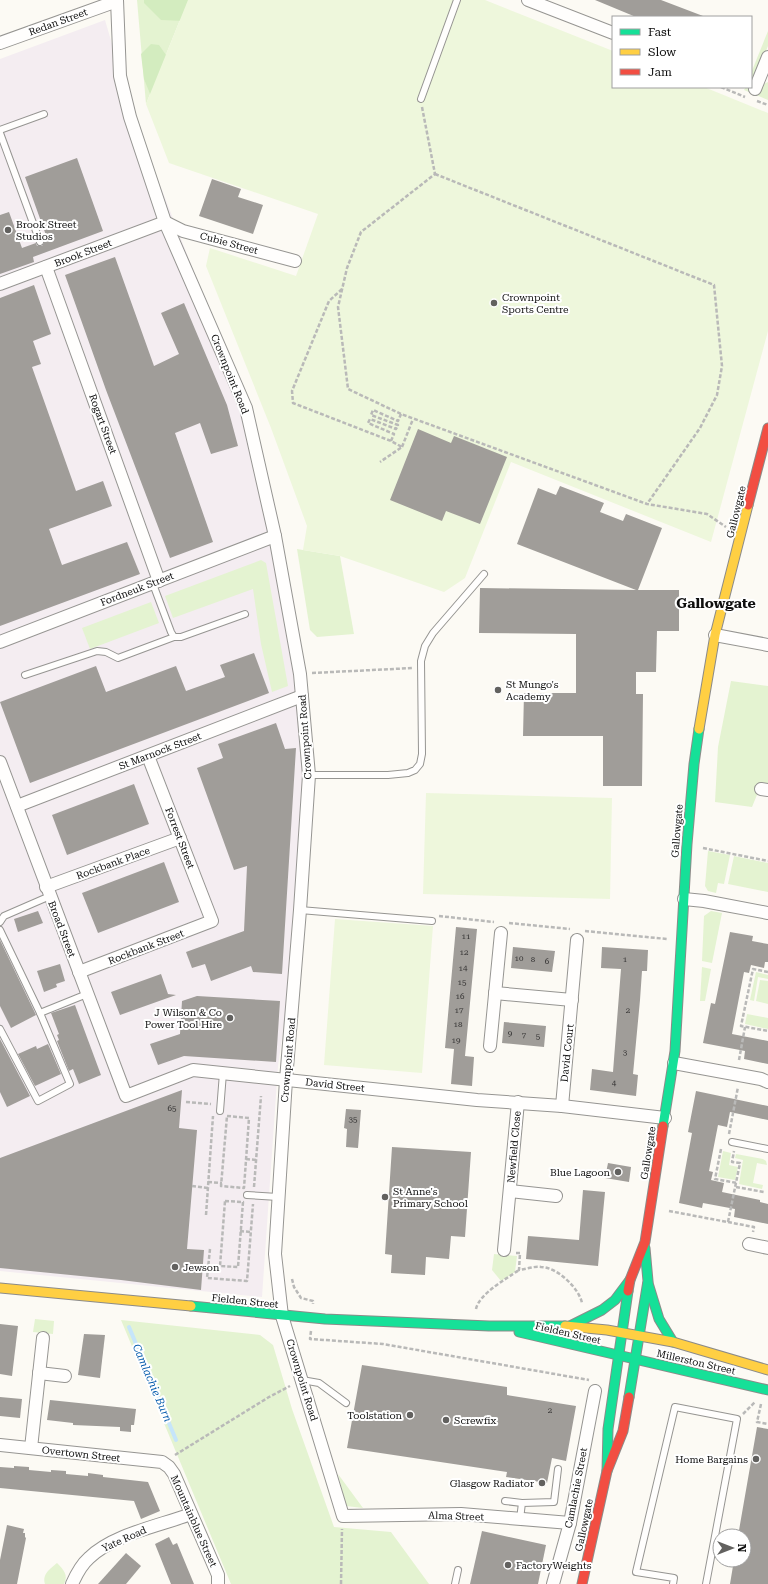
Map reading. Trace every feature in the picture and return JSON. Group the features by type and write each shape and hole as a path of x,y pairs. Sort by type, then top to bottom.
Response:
{"main road":[{"name":"Gallowgate","path":"607,1471 608,1429 630,1280 645,1242 674,1063 680,1000 687,844 694,764 715,635 765,452 768,428"},
{"name":"Gallowgate","path":"582,1584 607,1471 622,1431 636,1360 648,1281 645,1242"},
{"name":"Fielden Street","path":"570,1326 602,1310 615,1300 630,1280"},
{"name":"Millerston Street","path":"648,1281 659,1318 673,1342"},
{"name":"Fielden Street","path":"0,1288 282,1316 490,1326 570,1326 640,1336"},
{"name":"Fielden Street","path":"490,1326 619,1356"},
{"name":"Millerston Street","path":"640,1336 673,1342 768,1370"},
{"name":"Millerston Street","path":"619,1356 768,1390"}],"street":[{"path":"528,0 612,33"},
{"name":"Redan Street","path":"0,44 117,1"},
{"name":"Crownpoint Road","path":"117,1 120,76 130,117 165,222 246,408 275,536 300,674 309,775 286,1080 275,1254 282,1316 343,1516"},
{"path":"755,89 768,57"},
{"name":"Cubie Street","path":"165,222 183,231 295,261"},
{"name":"Brook Street","path":"0,284 165,222"},
{"name":"Rogart Street","path":"46,267 156,582"},
{"name":"Fordneuk Street","path":"0,642 275,536"},
{"path":"715,635 768,645"},
{"name":"St Marnock Street","path":"17,806 302,696"},
{"name":"Forrest Street","path":"148,756 212,921"},
{"name":"Broad Street","path":"0,762 126,1096"},
{"name":"Rockbank Place","path":"48,892 180,838"},
{"path":"684,899 704,900 768,913"},
{"name":"Rockbank Street","path":"79,972 212,921"},
{"path":"490,1046 501,932"},
{"name":"David Court","path":"562,1106 572,1000 576,933"},
{"path":"495,993 572,1000"},
{"path":"674,1063 768,1082"},
{"name":"David Street","path":"126,1096 193,1070 477,1100 518,1102"},
{"path":"518,1102 665,1118"},
{"name":"Newfield Close","path":"504,1250 518,1102"},
{"name":"Newfield Close","path":"510,1192 556,1196"},
{"path":"749,1244 768,1248"},
{"path":"31,1448 43,1338"},
{"path":"39,1373 65,1376"},
{"name":"Camlachie Street","path":"553,1584 570,1523 595,1391"},
{"name":"Overtown Street","path":"0,1445 162,1462"},
{"name":"Mountainblue Street","path":"162,1462 170,1467 174,1474 218,1575 218,1584"},
{"name":"Yate Road","path":"72,1584 87,1559 98,1550 129,1535 191,1514"},
{"name":"Alma Street","path":"343,1516 461,1514 570,1523"}],"lane":[{"path":"421,99 457,0"},
{"path":"0,130 44,114"},
{"path":"0,133 40,242"},
{"path":"309,775 388,775 408,773 415,770 420,764 422,754 421,661 425,646 484,574"},
{"path":"156,582 171,632 174,637"},
{"path":"25,675 97,650 106,652 118,658 174,637 181,637 245,614"},
{"path":"0,922 4,916 48,892"},
{"path":"300,910 432,921"},
{"path":"0,931 40,1013 70,1084 38,1101 0,1029"},
{"path":"40,1013 87,994"},
{"path":"220,1111 223,1073"},
{"path":"732,1142 768,1149"},
{"path":"247,1195 278,1198"},
{"path":"302,1380 319,1383 346,1403"},
{"path":"673,1584 674,1578 636,1572 675,1407 737,1419 706,1584"},
{"path":"505,1501 522,1503 554,1502 558,1469"},
{"path":"520,1519 522,1503"},
{"path":"455,1584 458,1570"}],"path":[{"path":"421,99 435,174"},
{"path":"435,174 361,232 347,268 338,307 348,389 401,414 647,504 707,514 741,538"},
{"path":"435,174 714,285 722,366 717,395 700,428 647,504"},
{"path":"342,288 329,301 292,391 293,403 391,441 402,447"},
{"path":"391,441 394,434 368,423 370,419 396,429 398,425 371,415 372,410 398,421 401,414"},
{"path":"380,462 402,447 413,418"},
{"path":"300,674 421,668"},
{"path":"313,673 314,680"},
{"path":"687,844 768,861"},
{"path":"432,921 439,916 576,933 682,940"},
{"path":"768,972 752,969 741,1026 768,1031"},
{"path":"738,1060 745,1027"},
{"path":"729,1134 739,1083"},
{"path":"254,1188 261,1096"},
{"path":"186,1102 214,1104 206,1215"},
{"path":"227,1116 249,1118 244,1188 221,1186 222,1183 227,1116"},
{"path":"728,1222 740,1163 732,1162 734,1151 732,1142"},
{"path":"721,1148 715,1179 737,1183"},
{"path":"246,1159 256,1160"},
{"path":"208,1182 222,1183"},
{"path":"192,1186 208,1188"},
{"path":"736,1187 764,1192"},
{"path":"225,1201 242,1202 240,1232 238,1267 220,1266 225,1201"},
{"path":"210,1249 207,1278 246,1281 253,1204"},
{"path":"668,1211 754,1227 749,1244"},
{"path":"240,1232 250,1232"},
{"path":"504,1250 520,1253 519,1270"},
{"path":"476,1309 477,1304 491,1290 519,1270 542,1267 566,1278 578,1292 584,1307"},
{"path":"291,1274 294,1287 301,1298 313,1301 310,1339 383,1344 589,1380 595,1391"},
{"path":"162,1462 186,1450 269,1397 302,1380"},
{"path":"737,1419 757,1400"},
{"path":"760,1411 757,1422 768,1424"},
{"path":"341,1584 343,1516"}],"shaded area":[{"path":"105,20 133,116 257,433 281,533 304,674 306,694 301,906 278,1066 262,1297 0,1271 0,59"}],"green space":[{"path":"137,0 188,0 146,104"},
{"path":"144,0 220,0 157,111 144,79 141,54 151,44 159,45 166,55 185,21 161,20 144,3"},
{"name":"Crownpoint Sports Centre","path":"188,0 485,0 612,51 612,88 706,88 768,113 768,331 711,542 511,462 465,578 444,592 340,556 303,550 307,526 271,428 206,266 210,248 296,276 318,214 169,163 146,104"},
{"path":"768,31 768,46 752,85 752,71"},
{"path":"768,82 768,100 744,90 745,88 751,88 750,90"},
{"path":"297,549 340,556 354,634 317,637 310,630"},
{"path":"261,560 266,563 288,686 272,692 261,644 253,589 173,618 165,596"},
{"path":"151,602 159,623 90,649 82,628"},
{"path":"731,681 768,686 768,787 761,785 752,807 715,802 718,747"},
{"path":"426,793 612,798 610,899 423,894"},
{"path":"708,851 730,855 724,884 718,883 716,893 708,891 705,886"},
{"path":"734,856 768,863 768,892 728,884"},
{"path":"711,911 722,913 712,963 702,961 704,916"},
{"path":"335,919 433,926 422,1073 324,1065"},
{"path":"702,967 711,969 705,1001 700,1001"},
{"path":"756,972 768,975 768,979 758,977 754,1001 750,1000"},
{"path":"760,980 768,981 768,1004 756,1001"},
{"path":"747,1014 768,1018 768,1029 745,1024"},
{"path":"723,1151 731,1153 729,1165 738,1167 735,1180 718,1177"},
{"path":"736,1154 763,1159 766,1161 767,1165 757,1163 753,1183 763,1185 762,1189 739,1184 743,1160 735,1158"},
{"path":"494,1254 517,1256 515,1272 501,1281 492,1270"},
{"path":"35,1319 54,1321 53,1334 33,1332"},
{"path":"121,1320 260,1335 273,1345 292,1409 334,1527 391,1532 429,1584 231,1584"},
{"path":"338,1474 363,1508 346,1506"},
{"path":"57,1563 66,1575 64,1584 45,1584 44,1580 46,1575"}],"building":[{"path":"595,0 661,0 703,16 634,16"},
{"path":"77,158 103,231 33,257 34,262 0,274 0,215 9,212 22,248 36,243 37,246 42,246 44,240 47,238 25,177"},
{"path":"212,179 241,189 238,197 263,205 253,234 199,216"},
{"path":"115,257 154,366 179,354 161,313 184,303 227,405 238,446 211,454 200,423 175,433 213,542 170,558 106,390 65,275"},
{"path":"34,285 51,334 33,341 41,364 32,367 76,491 103,481 112,506 49,529 62,565 127,542 140,574 0,626 0,298"},
{"path":"418,429 451,443 454,436 507,457 480,524 446,511 442,521 390,500"},
{"path":"560,486 604,503 600,512 623,521 626,514 662,528 638,590 679,590 679,631 657,631 656,672 636,672 636,694 643,694 642,786 603,786 603,736 523,736 524,693 576,693 576,634 479,633 480,588 636,590 517,544 538,488 556,495"},
{"path":"254,653 269,693 30,783 0,702 96,666 106,692 176,666 186,691 225,677 220,665"},
{"path":"276,723 285,749 296,748 282,974 253,972 251,966 211,981 205,964 192,968 186,952 244,931 247,866 234,870 197,768 223,758 218,744"},
{"path":"134,784 149,824 67,855 52,815"},
{"path":"164,862 179,902 98,933 82,893"},
{"path":"38,911 43,923 18,932 14,919"},
{"path":"456,927 477,929 465,1056 474,1057 472,1086 451,1084 454,1049 445,1048"},
{"path":"730,932 753,936 752,941 768,944 768,962 765,962 764,968 751,965 749,973 744,972 732,1034 768,1041 768,1064 744,1059 745,1051 703,1043 711,1003 715,1004"},
{"path":"0,940 36,1015 11,1028 0,1006"},
{"path":"513,947 555,951 552,972 511,968"},
{"path":"602,947 648,950 647,971 642,971 633,1074 638,1075 636,1096 590,1090 592,1069 613,1072 621,969 601,968"},
{"path":"60,964 65,981 56,984 57,987 44,992 37,971"},
{"path":"161,974 168,994 176,995 120,1015 111,992"},
{"name":"J Wilson & Co Power Tool Hire","path":"197,996 280,1001 276,1062 184,1056 158,1065 150,1044 180,1034 182,1001"},
{"path":"75,1005 101,1075 79,1084 73,1069 69,1071 57,1041 59,1040 57,1035 59,1034 51,1013"},
{"path":"504,1022 546,1026 544,1047 502,1043"},
{"path":"0,1039 30,1096 7,1107 0,1092"},
{"path":"48,1044 61,1074 35,1086 18,1054 36,1046 37,1049"},
{"path":"182,1090 179,1128 197,1130 187,1249 204,1250 201,1290 121,1280 0,1268 0,1158"},
{"path":"696,1091 768,1106 768,1120 730,1112 727,1127 718,1125 709,1171 713,1172 711,1180 724,1183 722,1192 760,1200 760,1202 768,1204 768,1224 734,1217 735,1209 703,1203 702,1208 679,1203 692,1133 688,1132"},
{"path":"346,1109 361,1110 358,1148 346,1147 347,1129 344,1128"},
{"path":"392,1147 471,1152 465,1237 451,1236 449,1259 426,1257 425,1275 391,1273 392,1255 385,1254"},
{"name":"Blue Lagoon","path":"608,1163 631,1167 629,1182 605,1178"},
{"path":"583,1190 605,1192 598,1266 526,1259 528,1236 579,1240"},
{"path":"0,1324 18,1326 12,1376 0,1374"},
{"path":"84,1334 105,1335 100,1378 78,1375"},
{"path":"362,1365 507,1387 507,1395 576,1406 566,1461 552,1458 547,1483 506,1477 507,1472 347,1448"},
{"path":"0,1397 22,1399 20,1418 0,1416"},
{"path":"50,1400 136,1409 134,1425 131,1425 131,1432 120,1431 120,1427 73,1425 73,1423 47,1420"},
{"path":"757,1427 768,1429 768,1584 730,1584 733,1568 752,1568 752,1528 739,1528"},
{"path":"14,1466 29,1467 29,1470 51,1472 51,1470 66,1471 66,1474 88,1476 88,1473 103,1475 103,1477 148,1482 160,1511 141,1519 134,1501 0,1488 0,1467 14,1468"},
{"path":"7,1525 24,1529 23,1533 25,1533 26,1538 17,1584 0,1584 0,1560"},
{"name":"FactoryWeights","path":"482,1531 546,1545 538,1584 470,1584"},
{"path":"169,1537 173,1545 177,1543 194,1584 171,1584 155,1544"},
{"path":"126,1553 141,1566 126,1584 98,1584"}],"waterway":[{"name":"Camlachie Burn","path":"129,1327 176,1440"}],"traffic: fast":[{"path":"663,1126 675,1051 687,844 694,764 699,729"},
{"path":"629,1397 648,1281 645,1248"},
{"path":"570,1326 602,1310 615,1300 630,1280"},
{"path":"648,1283 659,1319 673,1342"},
{"path":"607,1471 608,1429 628,1291"},
{"path":"191,1306 325,1319 489,1326 565,1326"},
{"path":"519,1332 768,1390"}],"traffic: slow":[{"path":"699,729 715,635 748,505"},
{"path":"0,1288 191,1306"},
{"path":"565,1326 607,1330 673,1342 768,1370"}],"traffic: jam":[{"path":"748,505 768,428"},
{"path":"628,1291 630,1280 645,1242 663,1126"},
{"path":"582,1584 607,1471 623,1431 629,1397"}],"place":[{"name":"Brook Street Studios","path":"8,230"},
{"name":"Crownpoint Sports Centre","path":"494,303"},
{"name":"St Mungo's Academy","path":"498,690"},
{"name":"J Wilson & Co Power Tool Hire","path":"230,1018"},
{"name":"Blue Lagoon","path":"618,1172"},
{"name":"St Anne's Primary School","path":"385,1197"},
{"name":"Jewson","path":"175,1267"},
{"name":"Toolstation","path":"410,1415"},
{"name":"Screwfix","path":"446,1420"},
{"name":"Home Bargains","path":"756,1459"},
{"name":"Glasgow Radiator","path":"542,1483"},
{"name":"FactoryWeights","path":"508,1565"}],"district":[{"name":"Gallowgate","path":"716,603"}]}
